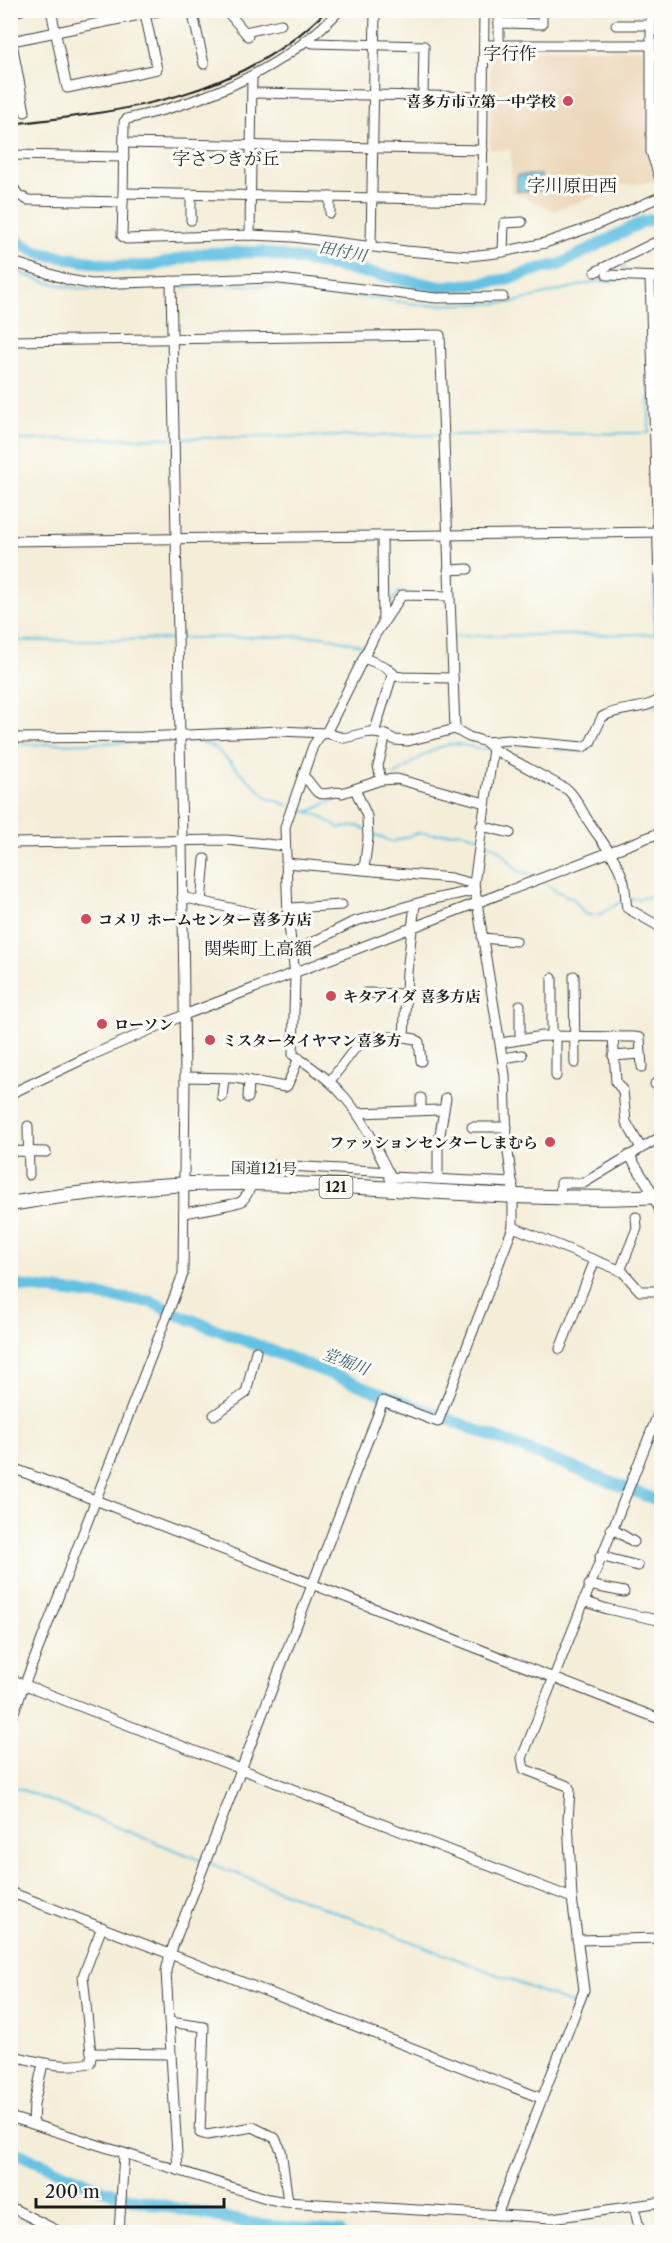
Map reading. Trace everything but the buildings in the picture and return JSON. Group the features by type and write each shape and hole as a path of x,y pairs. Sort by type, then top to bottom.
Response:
{"highway":[{"name":"国道121号","path":"10,1204 51,1197 184,1185 390,1179 513,1190 560,1197 658,1196"}],"street":[{"path":"10,13 22,10"},
{"path":"51,10 67,88 157,69 138,14"},
{"path":"25,112 11,37 55,32 164,10"},
{"path":"192,10 204,64"},
{"path":"226,10 247,34 281,24"},
{"path":"340,10 305,40 252,77 202,99 127,119 124,122 122,236 126,239 250,235 312,238 469,256 503,252 572,235 662,196"},
{"path":"371,246 375,10"},
{"path":"10,182 18,195 28,200 191,194 482,200 484,10"},
{"path":"499,10 499,45"},
{"path":"499,23 542,24 542,10"},
{"path":"651,10 651,152 662,185"},
{"path":"616,25 651,25"},
{"path":"305,40 313,43 424,46 423,98"},
{"path":"484,45 651,45"},
{"path":"250,235 252,77"},
{"path":"253,93 484,98"},
{"path":"650,115 662,115"},
{"path":"124,142 483,150"},
{"path":"10,155 124,157"},
{"path":"191,194 191,220"},
{"path":"330,197 330,213"},
{"path":"503,252 504,222 522,222"},
{"path":"595,272 662,238"},
{"path":"10,261 69,280 91,284 290,279 436,298 503,297"},
{"path":"607,275 662,277"},
{"path":"650,277 651,365 658,399 662,682"},
{"path":"10,1722 183,1274 185,1077 171,281"},
{"path":"10,341 440,335 455,729"},
{"path":"651,365 662,364"},
{"path":"10,541 659,531"},
{"path":"382,536 383,624"},
{"path":"448,570 468,569"},
{"path":"390,1179 358,1113 330,1081 292,1052 295,974 288,913 285,827 313,746 321,734 326,733 375,635 402,595 449,596"},
{"path":"364,658 386,667 394,676 414,679 453,678"},
{"path":"374,733 393,673"},
{"path":"178,2170 166,1971 170,1954 314,1586 383,1401 438,1422 513,1227 513,1190 507,1145 503,1058 475,887 489,746 494,740 508,740 583,747 590,743 602,717 655,703 662,698"},
{"path":"10,738 142,737 279,731 326,733 344,738 362,733 374,733 386,735 395,740 408,741 455,729 568,790 582,806 588,821 610,852 623,880 627,908 662,928"},
{"path":"381,780 378,766 386,735"},
{"path":"303,776 318,793 338,791 342,794 364,784 397,779 485,804"},
{"path":"355,789 367,816 368,838 364,869"},
{"path":"481,826 510,833"},
{"path":"10,1094 184,1015 662,832"},
{"path":"10,843 182,840 240,841 285,846"},
{"path":"201,902 205,859"},
{"path":"286,863 451,878 475,887"},
{"path":"291,953 353,922 475,887"},
{"path":"182,897 270,917 342,905"},
{"path":"404,1038 415,904"},
{"path":"482,938 516,941"},
{"path":"574,976 575,1063"},
{"path":"552,978 552,1032 556,1035 556,1076"},
{"path":"365,993 406,994"},
{"path":"520,1005 520,1039"},
{"path":"501,1043 556,1035 640,1038 642,1067"},
{"path":"613,1036 616,1083 623,1091 627,1122 641,1148"},
{"path":"330,1081 362,1039 366,1037 415,1039 419,1042 421,1061"},
{"path":"613,1056 640,1054"},
{"path":"503,1058 522,1055"},
{"path":"185,1077 224,1078 288,1086 299,1058"},
{"path":"222,1097 224,1078"},
{"path":"248,1098 249,1081"},
{"path":"421,1098 421,1110"},
{"path":"438,1179 438,1146 446,1098"},
{"path":"358,1113 439,1110"},
{"path":"28,1126 29,1175"},
{"path":"472,1127 507,1127"},
{"path":"560,1197 561,1183 584,1183 662,1136"},
{"path":"10,1151 46,1152"},
{"path":"628,1155 658,1196 662,1215"},
{"path":"184,1213 219,1205 236,1205 274,1165 390,1179 438,1179 513,1190"},
{"path":"620,1271 637,1228 636,1216"},
{"path":"513,1227 620,1271 640,1291 662,1292"},
{"path":"560,1350 595,1260"},
{"path":"214,1415 246,1393 256,1351"},
{"path":"498,2215 584,1990 572,1898 568,1819 570,1790 568,1786 524,1769 522,1758 611,1528 662,1404"},
{"path":"10,1467 662,1720"},
{"path":"611,1528 634,1542"},
{"path":"600,1556 638,1566"},
{"path":"589,1585 624,1593"},
{"path":"583,1601 606,1609 662,1621"},
{"path":"10,1679 572,1898"},
{"path":"10,1892 541,2098"},
{"path":"10,2055 43,2064 90,2063 83,1976 102,1927"},
{"path":"578,1940 662,1938"},
{"path":"170,2022 204,2027 199,2132 207,2135 253,2127 275,2138 281,2150 288,2202"},
{"path":"91,2053 171,2054"},
{"path":"33,2124 34,2104 43,2064"},
{"path":"10,2117 269,2199 288,2202 562,2218 662,2202"},
{"path":"119,2232 124,2154"},
{"path":"634,2206 640,2232"},
{"path":"10,2207 60,2232"}],"shaded area":[{"name":"喜多方市立第一中学校","path":"491,49 641,49 645,54 649,161 656,181 613,185 608,191 554,211 511,191 511,150 490,149"}],"water":[{"path":"517,175 541,175 541,191 517,191"}],"waterway":[{"name":"田付川","path":"10,237 39,253 114,266 151,266 205,253 261,252 441,287 510,279 534,270 559,265 642,222 662,217"},
{"path":"623,272 625,263"},
{"path":"10,268 31,277 70,287 106,290 168,287"},
{"path":"173,287 277,286 425,305 511,303 593,282 619,281 621,278"},
{"path":"652,282 662,282"},
{"path":"447,435 649,433 649,392"},
{"path":"177,438 441,435"},
{"path":"10,440 171,438"},
{"path":"455,636 655,634 653,540"},
{"path":"392,601 399,591 402,591"},
{"path":"182,638 323,636 364,646 366,644"},
{"path":"10,641 176,639"},
{"path":"654,707 662,706"},
{"path":"10,745 176,741"},
{"path":"182,741 198,741 214,747 268,798 288,805"},
{"path":"394,775 430,752 446,745 458,744 487,748"},
{"path":"554,749 581,751 594,745"},
{"path":"309,812 339,797"},
{"path":"294,807 320,816 339,828 358,826 366,830"},
{"path":"371,833 392,842 418,833 462,832 479,837"},
{"path":"483,841 499,849 518,871 536,876"},
{"path":"543,882 574,899 584,913 589,915 598,915 623,901"},
{"path":"629,899 662,896"},
{"name":"堂堀川","path":"10,1285 152,1302 179,1315 662,1502"},
{"path":"10,1785 203,1861"},
{"path":"209,1863 575,2005"},
{"path":"10,2150 103,2190 135,2200 260,2225 340,2232"}],"railway":[{"path":"10,124 139,106 219,81 258,63 293,39 327,10"}],"place":[{"name":"喜多方市立第一中学校","path":"568,101"},
{"name":"コメリ ホームセンター喜多方店","path":"86,919"},
{"name":"キタアイダ 喜多方店","path":"331,996"},
{"name":"ローソン","path":"102,1024"},
{"name":"ミスタータイヤマン喜多方","path":"210,1040"},
{"name":"ファッションセンターしまむら","path":"550,1142"}],"district":[{"name":"字行作","path":"510,54"},
{"name":"字さつきが丘","path":"226,159"},
{"name":"字川原田西","path":"572,186"},
{"name":"関柴町上高額","path":"258,949"}]}
